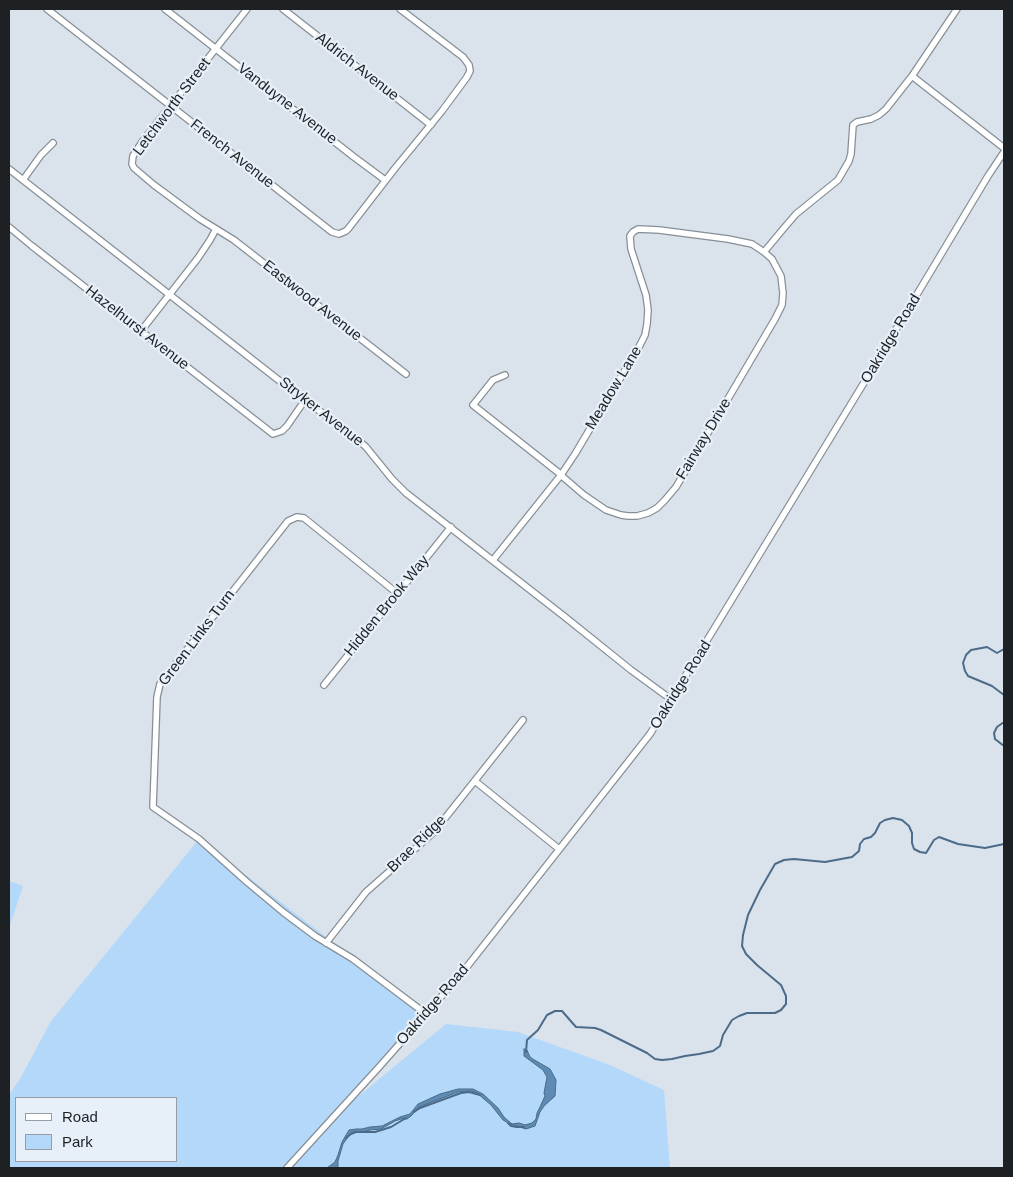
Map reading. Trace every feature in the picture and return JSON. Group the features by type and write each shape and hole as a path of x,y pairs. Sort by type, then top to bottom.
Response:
{"street":[{"name":"French Avenue","path":"47,9 335,233 339,234 346,231 385,180"},
{"name":"Vanduyne Avenue","path":"165,9 385,180"},
{"name":"Letchworth Street","path":"216,229 200,220 134,168 132,164 133,156 170,105 247,9"},
{"name":"Aldrich Avenue","path":"284,9 431,125"},
{"path":"385,180 431,125 467,77 470,68 468,63 457,52 400,9"},
{"path":"764,252 796,214 833,185 842,175 851,154 854,123 872,119 886,109 912,76 957,9"},
{"path":"912,76 1004,150"},
{"path":"23,180 52,143"},
{"name":"Oakridge Road","path":"288,1168 462,973 650,734 1004,150"},
{"name":"Stryker Avenue","path":"9,169 366,446 397,485 631,670 672,700"},
{"name":"Hazelhurst Avenue","path":"9,227 273,434 282,431 287,426 305,400"},
{"path":"141,331 198,258 216,229"},
{"name":"Eastwood Avenue","path":"216,229 234,240 406,374"},
{"name":"Meadow Lane","path":"493,560 561,475 645,335 648,317 646,295 631,249 630,236 638,229 674,232"},
{"name":"Fairway Drive","path":"505,375 493,380 473,405 606,510 621,515 634,516 657,508 676,487 775,319 782,305 783,293 781,276 772,259 752,244 674,232"},
{"name":"Green Links Turn","path":"398,594 304,518 297,517 288,521 160,684 157,696 153,807 199,839 304,929 353,959 426,1014"},
{"name":"Hidden Brook Way","path":"324,686 451,527"},
{"name":"Brae Ridge","path":"326,943 366,892 434,832 524,720"},
{"path":"475,781 560,849"}],"green space":[{"path":"199,839 426,1014 355,1099 446,1024 518,1032 610,1065 664,1090 670,1168 9,1168 9,1095 20,1079 51,1021"},
{"path":"9,881 23,886 9,928"}],"shaded area":[{"path":"524,1049 527,1050 531,1058 550,1069 556,1080 555,1096 540,1112 535,1126 526,1129 510,1124 503,1120 491,1105 477,1093 471,1091 458,1092 419,1107 407,1119 395,1121 381,1129 351,1133 343,1144 338,1168 327,1168 335,1162 342,1142 349,1130 382,1126 410,1114 418,1104 440,1094 458,1089 473,1089 483,1094 512,1124 519,1123 525,1125 532,1123 536,1119 545,1096 547,1077 543,1070 524,1056"}],"waterway":[{"path":"1004,649 997,653 987,647 971,650 966,655 963,663 968,676 992,686 1004,695"},
{"path":"1004,722 997,727 994,733 995,739 1004,746"},
{"path":"526,1052 527,1040 538,1030 547,1015 555,1011 562,1011 576,1027 601,1030 647,1053 655,1059 672,1059 713,1051 720,1046 723,1035 732,1020 747,1013 775,1013 786,1004 786,996 781,985 757,965 746,954 742,946 748,915 775,864 784,860 794,859 825,862 852,857 859,851 860,844 864,839 871,837 875,833 880,823 893,818 902,820 909,826 914,849 920,852 926,853 934,840 939,837 958,844 985,848 1004,844"},
{"path":"414,1112 461,1093 469,1092 480,1095"},
{"path":"346,1138 356,1132 375,1132 391,1127 406,1118"},
{"path":"508,1123 511,1126 524,1127"}]}
